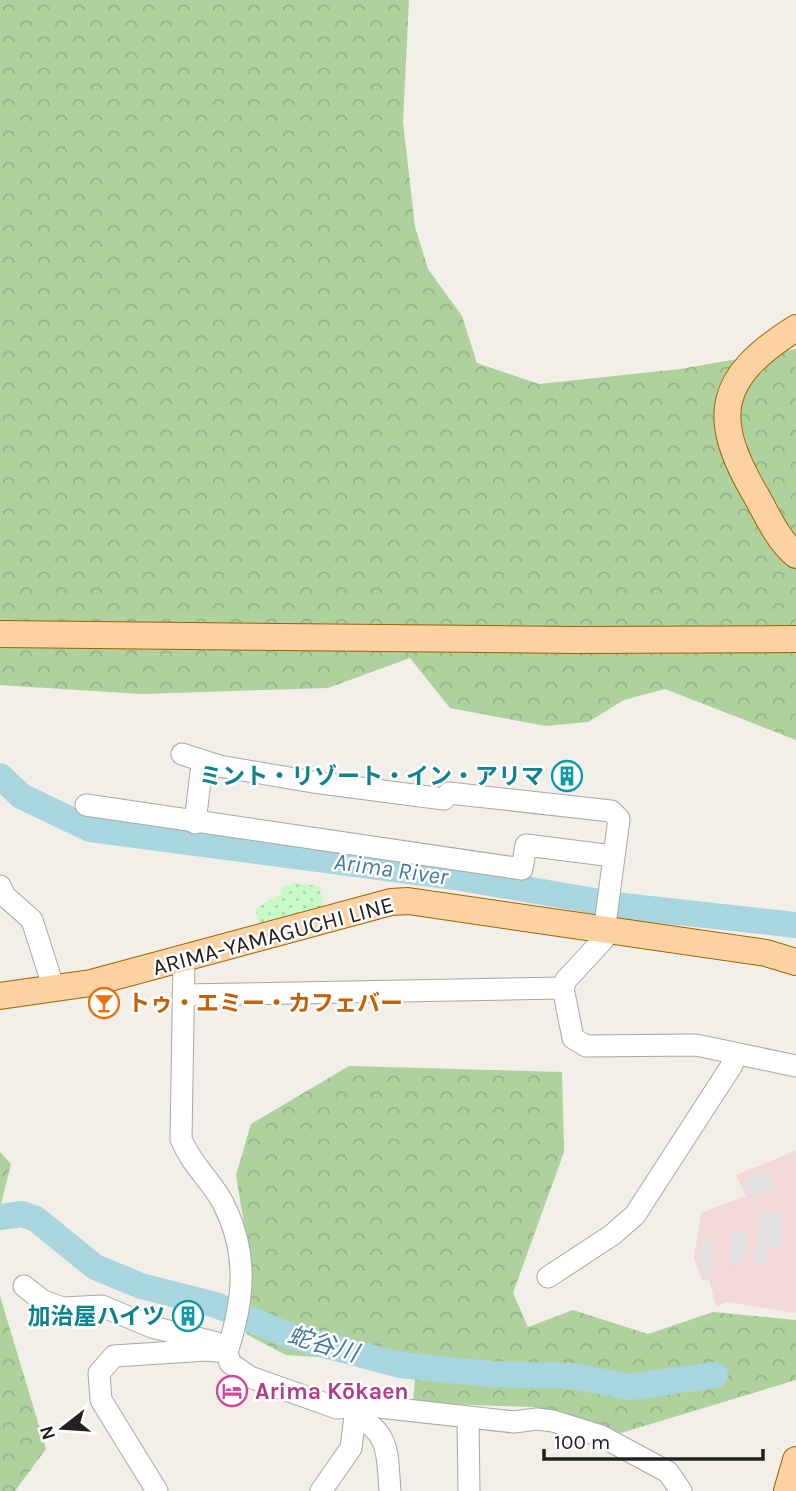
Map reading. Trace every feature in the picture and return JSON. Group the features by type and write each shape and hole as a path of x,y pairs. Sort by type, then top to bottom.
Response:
{"main road":[{"path":"796,328 775,341 744,368 730,393 725,425 730,447 746,479 781,538 796,555"},
{"path":"0,634 589,640 796,639"},
{"name":"ARIMA-YAMAGUCHI LINE","path":"0,996 91,983 391,902 605,923 766,953 796,962"},
{"path":"787,1491 796,1460"}],"street":[{"path":"182,754 219,766 313,782 444,799 449,793 611,811 618,819 603,940 596,951 566,979 563,988 573,1038 586,1046 696,1045 796,1066"},
{"path":"195,823 201,772 219,766"},
{"path":"86,805 522,869 526,845 613,856"},
{"path":"0,886 5,896 32,920 54,989"},
{"path":"184,959 181,1139 190,1161 222,1202 236,1238 242,1290 229,1345 230,1363 250,1377 337,1408 514,1422 537,1419 553,1421 601,1436 668,1472 681,1491"},
{"path":"183,995 563,988"},
{"path":"548,1278 612,1236 635,1215 732,1065 735,1054"},
{"path":"24,1286 43,1301 63,1308 102,1306 152,1327 229,1345"},
{"path":"157,1491 101,1399 99,1373 114,1356 207,1350 229,1345"},
{"path":"321,1491 351,1448 354,1411"},
{"path":"354,1411 386,1443 390,1491"},
{"path":"468,1418 469,1491"}],"shaded area":[{"path":"796,1151 796,1313 727,1302 716,1306 709,1280 702,1280 694,1258 701,1213 746,1196 736,1175"},
{"path":"767,1170 774,1187 750,1196 744,1180"},
{"path":"762,1211 784,1214 779,1249 768,1247 766,1264 754,1263"},
{"path":"734,1230 748,1232 742,1265 728,1263"},
{"path":"703,1239 715,1242 711,1259 714,1274 703,1275 699,1258"}],"green space":[{"path":"0,0 409,0 403,122 415,227 428,269 462,316 477,363 539,384 680,369 796,349 796,740 665,689 624,700 588,722 546,726 450,708 410,658 328,688 141,694 0,685"},
{"path":"294,883 319,886 325,909 260,928 255,908 281,894 281,888"},
{"path":"349,1066 562,1072 564,1152 513,1293 528,1327 573,1310 648,1334 713,1312 796,1320 796,1380 621,1433 534,1407 413,1403 416,1363 286,1355 246,1334 252,1274 236,1175 251,1124"},
{"path":"0,1152 11,1164 0,1208"},
{"path":"0,1296 46,1449 15,1491 0,1491"}],"waterway":[{"name":"Arima River","path":"0,776 21,796 90,829 455,877 623,906 796,925"},
{"name":"蛇谷川","path":"0,1217 22,1214 36,1219 95,1267 141,1286 216,1305 290,1336 400,1365 491,1374 574,1376 629,1387 715,1375"}],"place":[{"name":"ミント・リゾート・イン・アリマ","path":"567,776"},
{"name":"トゥ・エミー・カフェバー","path":"104,1003"},
{"name":"加治屋ハイツ","path":"188,1316"},
{"name":"Arima Kōkaen","path":"232,1391"}]}
